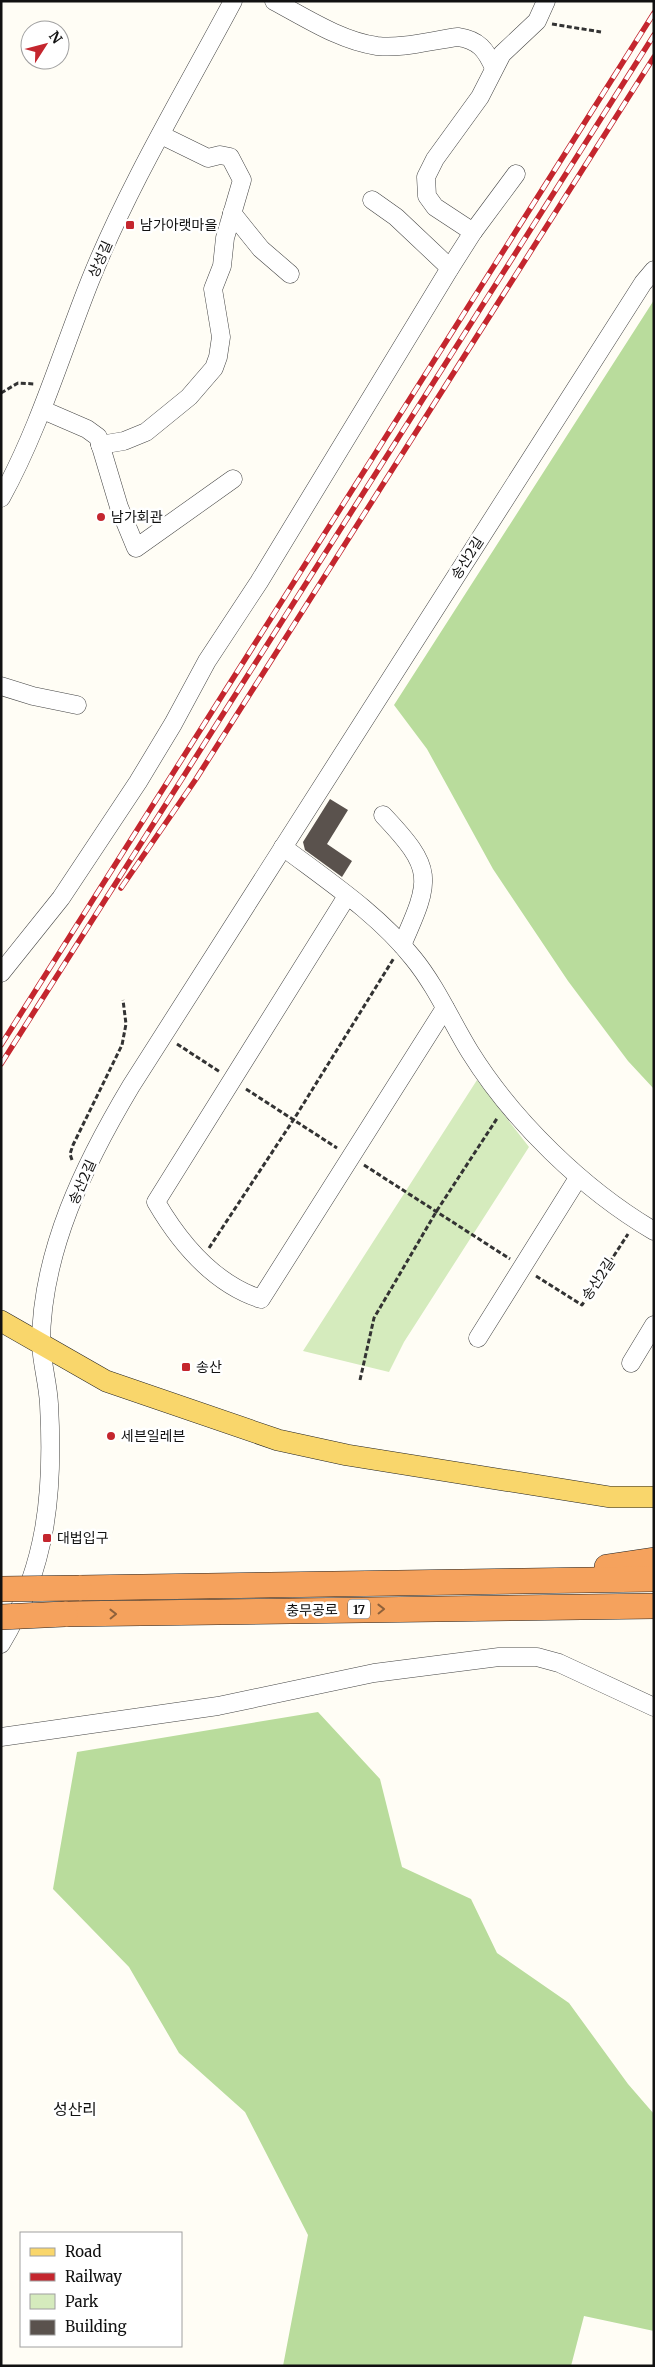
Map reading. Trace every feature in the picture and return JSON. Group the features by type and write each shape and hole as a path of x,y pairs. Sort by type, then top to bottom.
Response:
{"highway":[{"path":"162,1586 260,1573 606,1567 654,1560"},
{"name":"충무공로","path":"1,1589 654,1580"},
{"name":"충무공로","path":"1,1617 64,1614 654,1606"},
{"path":"451,1608 512,1614 654,1622"}],"main road":[{"path":"1,1321 106,1381 278,1440 347,1455 610,1497 654,1497"}],"street":[{"name":"상성길","path":"1,498 43,410 97,265 161,135 233,1"},
{"path":"274,1 327,29 359,42 377,46 458,37 470,38 482,45 494,68"},
{"path":"473,232 435,207 427,196 426,177 435,159 480,97 502,54 537,21 546,1"},
{"path":"100,445 124,441 146,432 189,398 214,368 218,357 221,337 213,289 222,266 225,238 242,180 230,157 220,155 208,158 161,135"},
{"path":"1,973 61,898 138,782 173,724 207,661 259,582 450,268 473,232 516,174"},
{"path":"372,200 396,217 450,268"},
{"path":"232,213 261,248 290,274"},
{"name":"송산2길","path":"1,1644 17,1617 41,1553 50,1499 49,1403 41,1344 47,1284 52,1260 82,1180 116,1112 164,1035 643,283 654,270"},
{"path":"43,410 87,429 98,437 119,507 136,548 232,479"},
{"path":"1,686 33,696 76,705"},
{"path":"383,815 408,841 424,871 419,905 402,945"},
{"path":"283,848 347,896 402,945 431,983 472,1054 508,1101 578,1178 637,1221 654,1231"},
{"path":"347,896 156,1202 184,1244 201,1261 237,1290 261,1299 445,1008"},
{"path":"478,1338 578,1178"},
{"path":"631,1363 654,1325"},
{"path":"1,1737 218,1706 374,1673 499,1657 537,1656 559,1663 654,1706"}],"path":[{"path":"537,21 601,32"},
{"path":"1,393 18,383 51,388"},
{"path":"201,1261 294,1119 402,945"},
{"path":"82,1180 70,1154 122,1045 126,1024 123,1000"},
{"name":"송산2길","path":"164,1035 582,1305 637,1221"},
{"path":"360,1380 374,1318 436,1212 508,1101"}],"green space":[{"path":"654,300 654,1089 628,1061 568,981 493,869 427,749 394,705"},
{"path":"477,1080 529,1147 404,1342 389,1372 303,1351"},
{"path":"318,1712 380,1779 402,1867 471,1899 497,1953 569,2003 628,2084 654,2114 654,2331 584,2316 571,2366 283,2366 308,2235 245,2112 179,2053 129,1967 53,1889 77,1752"}],"building":[{"path":"330,799 348,810 327,844 352,861 342,877 305,850 303,842"}],"railway":[{"path":"1,1045 654,13"},
{"path":"1,1064 654,35"},
{"path":"121,888 196,779 654,57"}],"place":[{"name":"남가아랫마을","path":"130,225"},
{"name":"남가회관","path":"101,517"},
{"name":"송산","path":"186,1367"},
{"name":"세븐일레븐","path":"111,1436"},
{"name":"대법입구","path":"47,1538"}],"district":[{"name":"성산리","path":"75,2109"}]}
